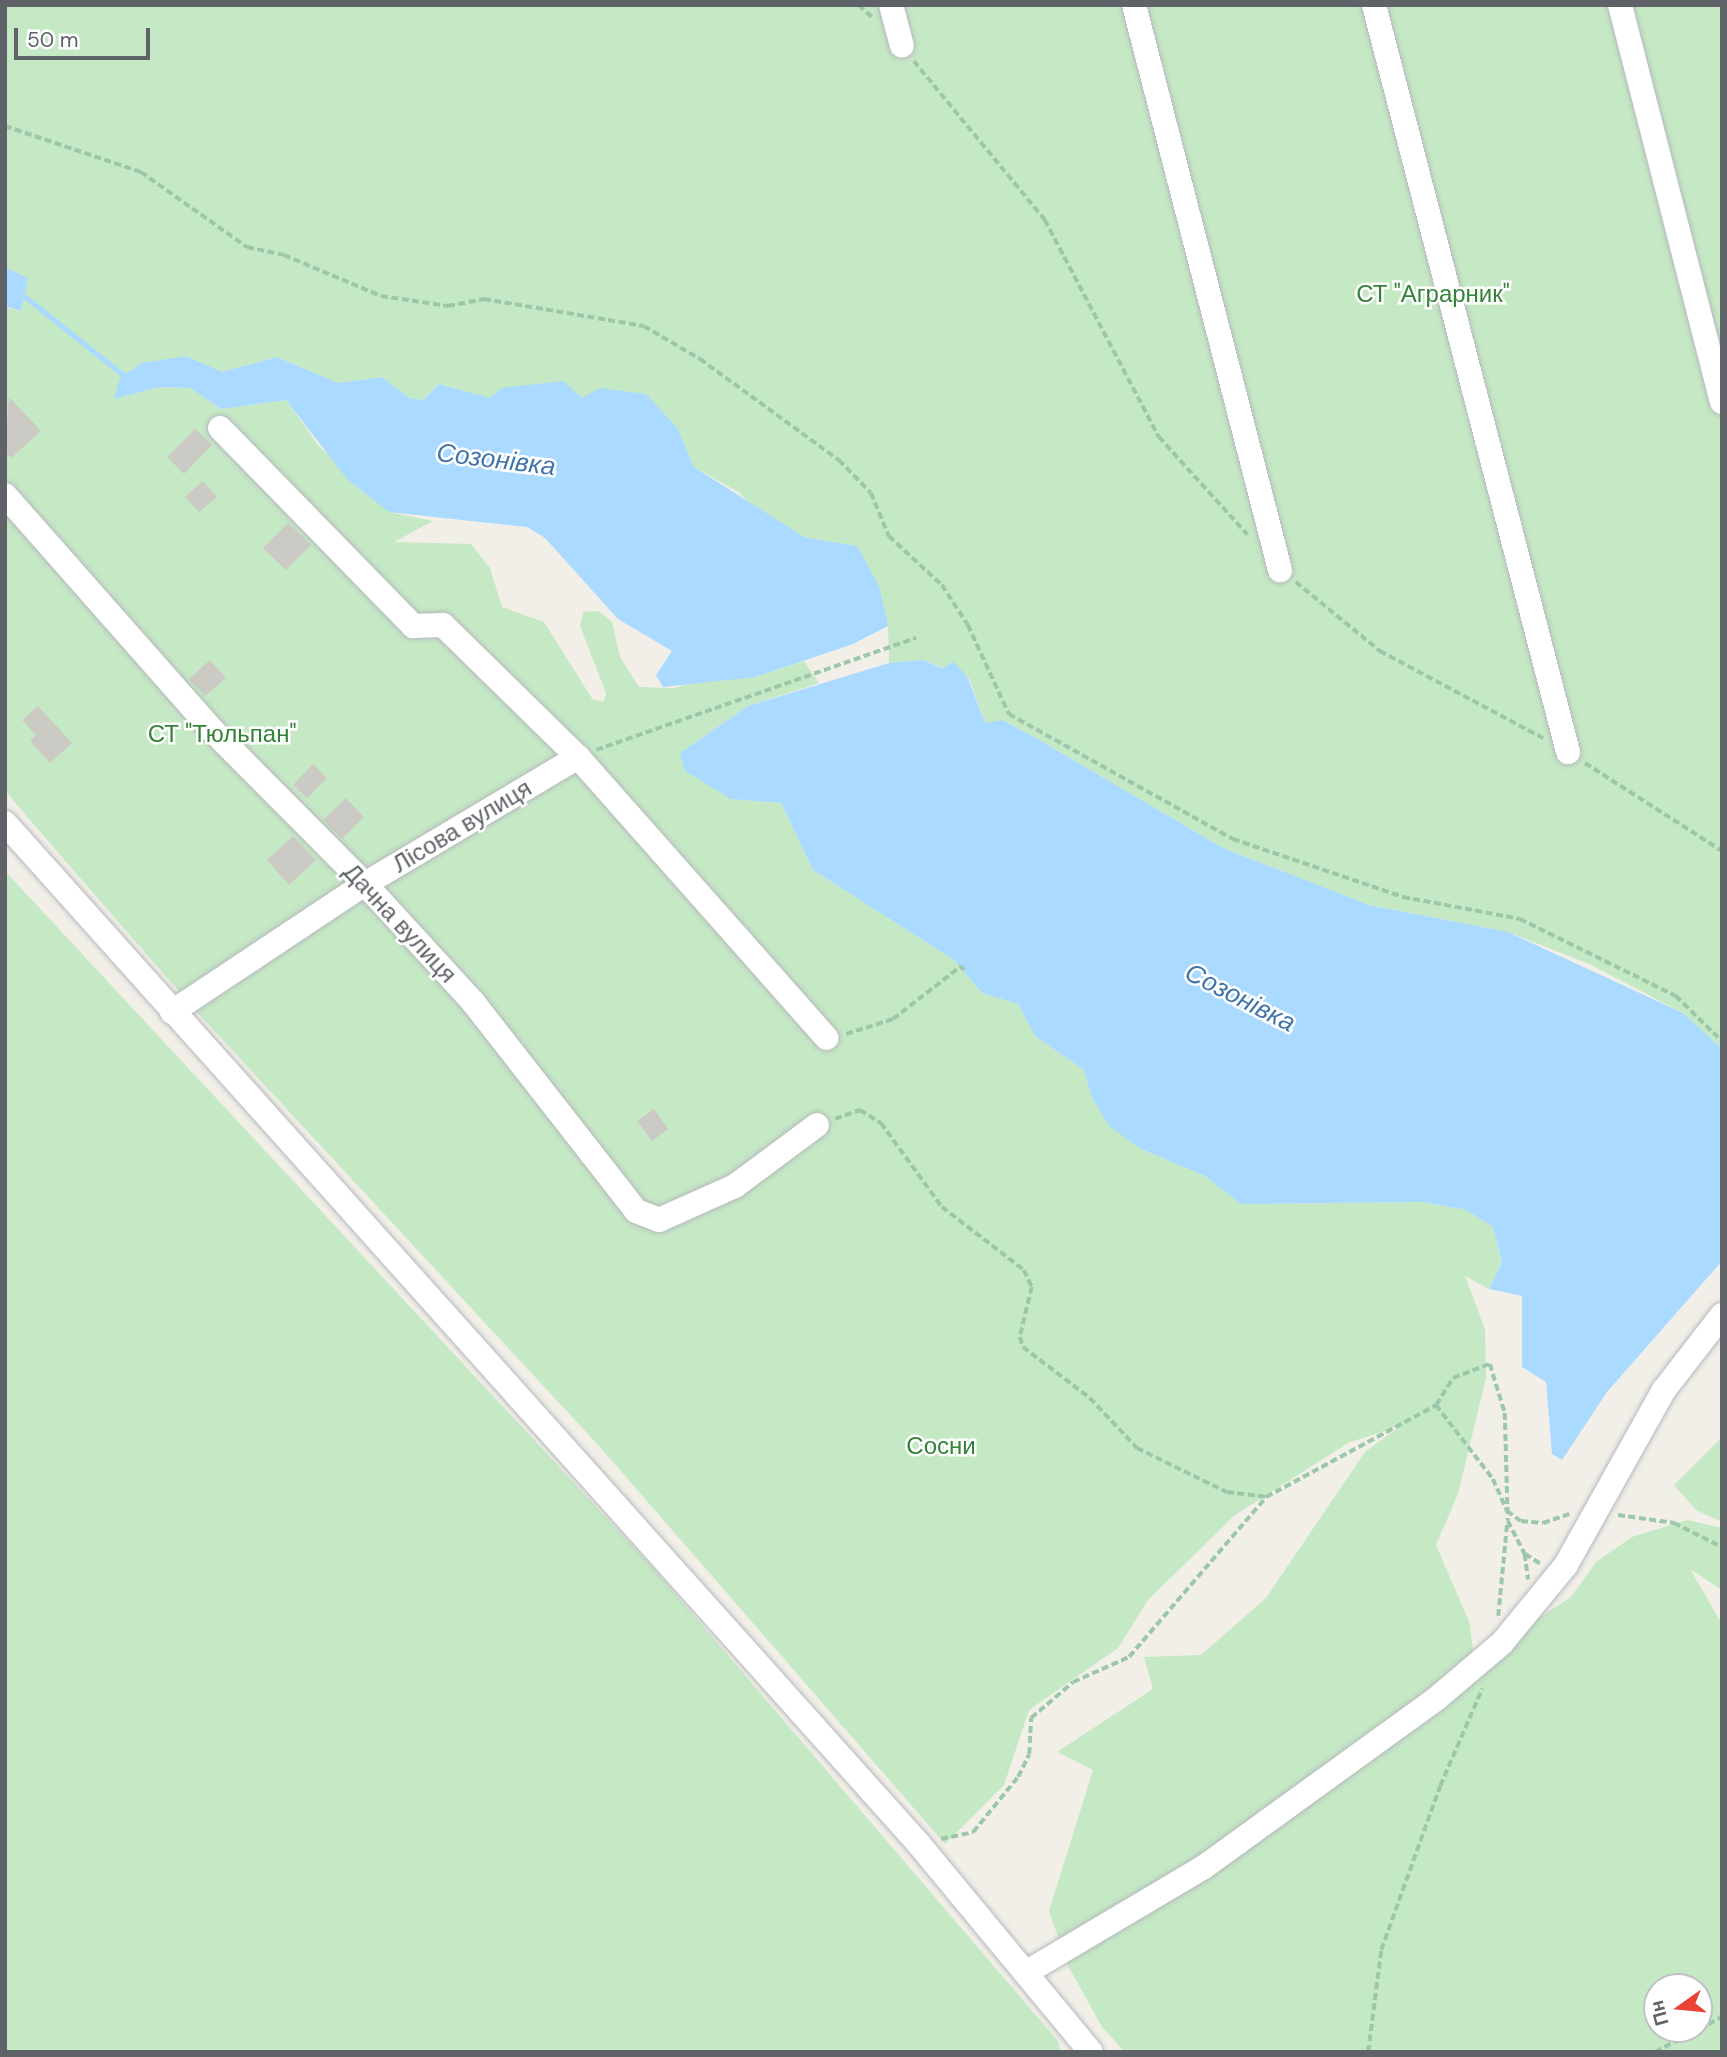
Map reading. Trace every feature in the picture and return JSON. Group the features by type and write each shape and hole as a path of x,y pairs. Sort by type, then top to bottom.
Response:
{"street":[{"path":"891,5 902,46"},
{"path":"1134,5 1280,570"},
{"path":"1374,5 1567,751"},
{"path":"1620,5 1722,402"},
{"path":"220,428 413,626 443,625 578,757 827,1038"},
{"name":"Дачна вулиця","path":"5,495 214,732 365,884 473,1003 636,1211 659,1220 734,1186 817,1125"},
{"name":"Лісова вулиця","path":"172,1013 365,884 578,757"},
{"path":"5,823 172,1013 918,1843 1091,2052"},
{"path":"1027,1972 1204,1867 1436,1699 1502,1643 1566,1565 1600,1512 1664,1390 1722,1315"}],"path":[{"path":"5,127 141,172 247,247 284,255 381,296 448,306 484,299 644,326 700,359 828,452 871,493 888,536 942,585 968,625 1009,714 1233,839 1403,897 1520,919 1676,996 1722,1041"},
{"path":"578,757 916,638"},
{"path":"827,1038 893,1019 961,965 964,970"},
{"path":"817,1125 860,1110 881,1123 942,1207 1024,1270 1032,1287 1020,1337 1023,1348 1090,1398 1137,1448 1227,1492 1266,1497"},
{"path":"918,1843 973,1832 1018,1777 1029,1754 1031,1718 1073,1682 1129,1657 1266,1497 1436,1405 1453,1378 1490,1364 1505,1413 1508,1521 1496,1599 1502,1643"},
{"path":"1436,1405 1493,1479 1507,1511 1521,1521 1543,1522 1574,1513"},
{"path":"1600,1512 1674,1523 1722,1547"},
{"path":"1508,1521 1525,1554 1545,1567 1566,1565"},
{"path":"1368,2052 1381,1950 1440,1786 1486,1679"},
{"path":"1655,2052 1672,2043"}],"green space":[{"path":"5,5 1722,5 1722,1049 1683,1013 1589,964 1508,932 1369,905 1223,848 1029,734 1002,720 985,723 969,678 923,660 889,663 888,626 857,546 804,537 764,517 738,492 694,467 678,429 582,398 490,398 439,384 423,400 409,398 382,377 338,383 277,357 222,372 186,356 115,398 159,387 190,388 221,409 286,400 319,446 389,512 433,521 394,542 471,544 490,568 502,607 544,622 593,700 604,701 606,693 580,626 583,612 599,611 612,622 620,657 639,687 674,688 711,678 755,677 804,661 819,683 748,706 680,753 731,799 781,803 813,870 954,960 982,993 1018,1004 1035,1036 1084,1070 1091,1096 1141,1149 1205,1176 1241,1204 1422,1202 1466,1210 1493,1227 1502,1262 1489,1289 1465,1276 1485,1329 1486,1378 1458,1494 1436,1545 1470,1624 1474,1661 1571,1597 1596,1562 1632,1537 1687,1520 1722,1528 1722,1590 1690,1569 1722,1624 1722,2052 1125,2052 1102,2027 1068,1966 1049,1911 1093,1770 1057,1752 1153,1689 1144,1657 1201,1655 1266,1598 1365,1452 1402,1425 1348,1443 1235,1515 1148,1600 1118,1648 1029,1710 1004,1785 945,1844 600,1447 195,1010 5,790 5,307 21,311 28,278 5,267"},
{"path":"5,871 654,1569 1058,2041 1061,2052 5,2052"},
{"path":"1722,1437 1722,1522 1696,1510 1674,1485"}],"water":[{"path":"5,267 28,278 21,311 5,306"},
{"path":"186,356 222,372 277,357 338,383 382,377 409,398 423,400 439,384 490,398 502,388 563,381 582,398 600,388 646,394 678,429 694,467 804,537 857,546 879,586 888,626 853,644 755,677 663,687 656,675 672,651 618,619 545,538 527,527 389,512 347,479 286,400 221,409 190,388 159,387 114,399 120,378 142,363"},
{"path":"923,660 942,668 954,662 968,678 985,723 1002,720 1029,734 1223,848 1369,905 1508,932 1683,1013 1722,1049 1722,1261 1607,1392 1562,1460 1552,1454 1546,1382 1522,1367 1522,1296 1489,1289 1502,1262 1493,1227 1466,1210 1422,1202 1241,1204 1205,1176 1141,1149 1109,1126 1091,1096 1084,1070 1035,1036 1018,1004 982,993 954,960 813,870 781,803 731,799 685,771 680,753 748,706 889,663"}],"building":[{"path":"9,397 41,431 11,458 5,452"},
{"path":"195,429 212,445 184,474 167,457"},
{"path":"203,481 217,497 199,512 185,497"},
{"path":"288,523 311,545 286,570 263,548"},
{"path":"210,660 226,678 205,696 189,679"},
{"path":"38,706 72,743 50,763 30,741 36,735 22,720"},
{"path":"313,764 327,778 307,798 293,785"},
{"path":"346,798 364,817 342,839 323,820"},
{"path":"293,836 316,860 289,885 267,860"},
{"path":"654,1109 668,1129 652,1141 637,1121"}],"waterway":[{"name":"Созонівка","path":"19,292 122,374 131,374"}],"park label":[{"name":"СТ \"Аграрник\"","path":"1433,294"},
{"name":"СТ \"Тюльпан\"","path":"222,734"},
{"name":"Сосни","path":"941,1446"}]}
